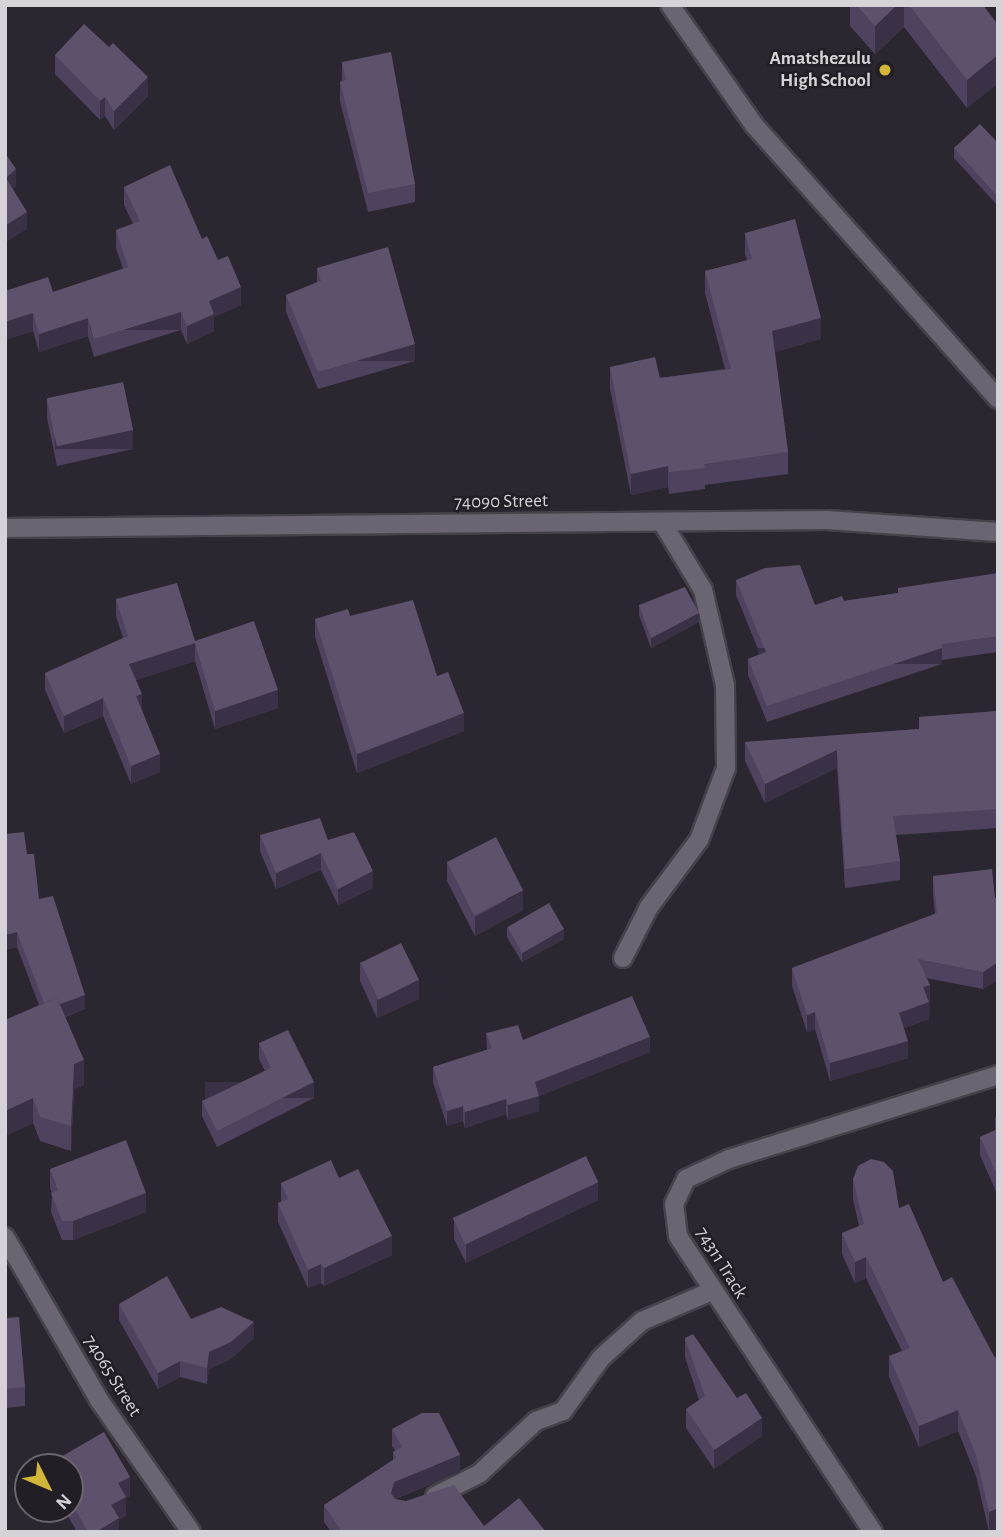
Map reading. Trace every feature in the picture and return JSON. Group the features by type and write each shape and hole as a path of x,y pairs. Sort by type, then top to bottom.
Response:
{"street":[{"path":"670,5 754,125 971,364 998,399"},
{"name":"74090 Street","path":"5,528 827,520 998,532"},
{"path":"624,958 649,906 699,841 726,768 725,685 703,590 662,522"},
{"name":"74311 Track","path":"873,1532 678,1236 674,1204 686,1179 729,1159 998,1075"},
{"name":"74065 Street","path":"5,1237 99,1400 191,1532"},
{"path":"415,1503 453,1490 479,1474 536,1421 564,1411 601,1358 642,1321 712,1291"}],"building":[{"path":"856,5 897,5 875,26"},
{"path":"909,5 983,5 998,25 998,55 967,80"},
{"path":"84,24 109,47 113,43 148,77 114,111 105,97 100,101 55,55"},
{"path":"391,52 415,184 368,193 340,82 346,80 342,62"},
{"path":"980,124 998,143 998,197 954,148"},
{"path":"5,153 16,169 6,178 27,212 5,226"},
{"path":"170,165 202,239 207,236 218,260 228,256 241,287 209,301 214,314 187,326 181,312 94,339 88,318 39,334 33,313 5,322 5,291 48,277 53,292 128,267 116,230 140,221 124,187"},
{"path":"795,219 821,318 772,331 788,452 704,464 705,468 669,472 668,466 631,474 610,367 655,357 660,378 731,369 705,271 752,259 745,233"},
{"path":"388,247 415,344 318,372 286,295 321,281 317,268"},
{"path":"123,382 133,430 57,446 47,398"},
{"path":"800,565 815,605 842,596 844,601 898,593 898,588 998,573 998,636 942,644 942,648 767,706 748,659 766,652 736,580 765,568"},
{"path":"177,583 195,641 254,621 278,690 215,711 195,643 129,664 142,694 136,696 160,754 131,766 103,698 64,716 45,673 128,636 116,599"},
{"path":"685,587 699,613 651,638 639,605"},
{"path":"413,600 437,676 448,672 464,713 357,754 315,619 348,609 350,616"},
{"path":"998,711 998,809 893,816 900,861 845,869 837,750 765,784 745,742 919,729 919,717"},
{"path":"320,818 328,840 354,832 373,871 338,889 321,853 276,873 260,835"},
{"path":"24,832 27,854 34,854 39,899 53,896 85,995 60,1004 57,998 44,1003 17,932 5,935 5,834"},
{"path":"496,837 523,890 474,915 447,862"},
{"path":"992,869 995,898 998,897 998,962 983,972 918,959 930,985 923,987 929,1002 899,1013 908,1041 830,1063 815,1012 807,1015 792,968 937,913 933,876"},
{"path":"549,903 564,929 522,953 507,927"},
{"path":"401,943 419,980 379,1000 361,963"},
{"path":"632,996 650,1037 535,1082 539,1096 508,1105 506,1099 465,1112 463,1106 447,1111 433,1067 492,1048 486,1033 518,1025 523,1040"},
{"path":"57,998 84,1060 74,1064 71,1126 40,1117 33,1098 5,1111 5,1020"},
{"path":"288,1030 314,1082 217,1131 202,1101 271,1068 259,1043"},
{"path":"998,1129 998,1177 980,1137"},
{"path":"126,1140 146,1193 73,1221 62,1221 51,1193 58,1190 50,1169"},
{"path":"586,1156 598,1182 465,1244 453,1218"},
{"path":"871,1159 884,1162 893,1171 899,1208 909,1204 943,1282 952,1277 995,1358 998,1356 998,1511 996,1509 989,1512 976,1455 958,1410 919,1426 889,1356 910,1348 866,1257 855,1262 842,1233 864,1224 853,1179 858,1166"},
{"path":"331,1160 339,1178 358,1169 392,1236 324,1268 321,1264 308,1270 278,1203 288,1199 281,1183"},
{"path":"167,1276 191,1319 221,1307 254,1322 231,1342 209,1352 207,1368 180,1361 158,1373 119,1304"},
{"path":"19,1317 25,1387 5,1389 5,1318"},
{"path":"693,1334 737,1398 746,1393 762,1418 714,1450 686,1409 705,1396 685,1338"},
{"path":"422,1413 439,1413 460,1455 394,1482 391,1493 395,1499 406,1501 454,1485 484,1526 519,1498 546,1532 342,1532 324,1505 396,1458 393,1452 402,1447 392,1429"},
{"path":"104,1432 130,1477 118,1483 126,1497 111,1505 119,1518 96,1532 88,1532 83,1523 84,1453 68,1453"}],"place":[{"name":"Amatshezulu High School","path":"885,70"}]}
